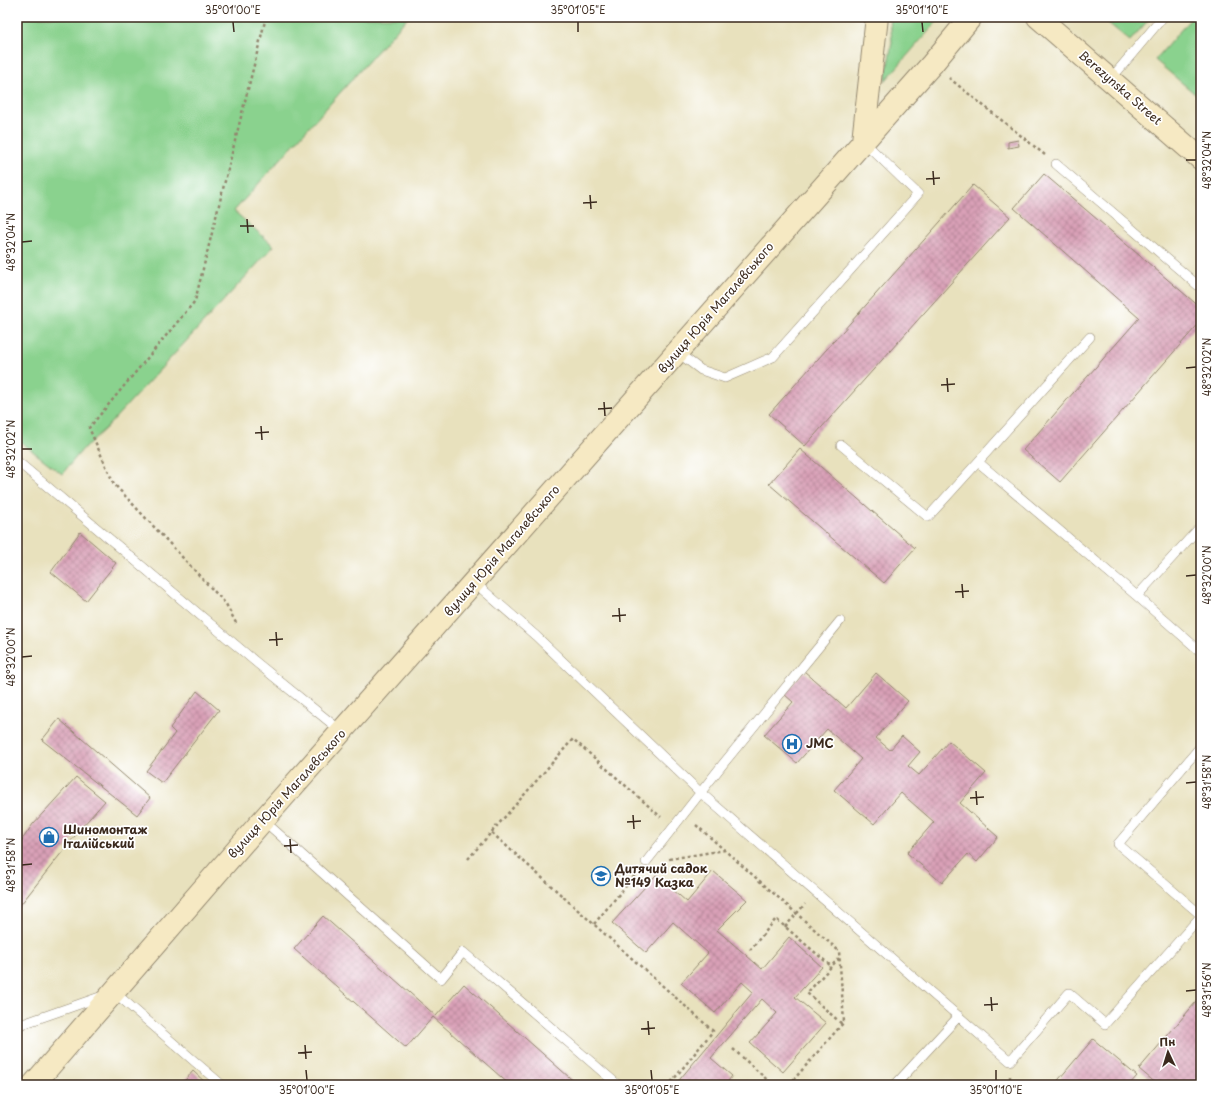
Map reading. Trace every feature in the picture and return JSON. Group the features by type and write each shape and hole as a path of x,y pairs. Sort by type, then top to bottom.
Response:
{"street":[{"path":"863,141 877,17"},
{"name":"вулиця Юрія Магалевського","path":"33,1085 263,820 475,583 932,64 971,17"},
{"name":"Berezynska Street","path":"1038,17 1201,159"}],"lane":[{"path":"1110,80 1163,17"},
{"path":"677,352 701,370 725,378 773,357 918,194 863,141"},
{"path":"1056,164 1201,288"},
{"path":"841,445 928,517 1090,337"},
{"path":"17,460 257,663 342,732"},
{"path":"978,462 1201,652"},
{"path":"1137,596 1201,526"},
{"path":"475,583 536,636 702,793 1010,1061 1069,993 1105,1024 1201,915 1118,844 1201,746"},
{"path":"646,862 702,793 723,764 840,621"},
{"path":"263,820 440,979 464,952 618,1085"},
{"path":"17,1026 114,992 222,1085"},
{"path":"895,1085 959,1016"}],"path":[{"path":"237,624 226,604 114,484 89,428 194,301 266,17"},
{"path":"932,64 1056,164"},
{"path":"468,859 573,739 674,828"},
{"path":"684,815 839,951 844,1022 789,1085"},
{"path":"492,833 713,1031 668,1085"},
{"path":"594,924 646,862 725,850"},
{"path":"784,927 816,892"},
{"path":"750,950 776,919 831,966"},
{"path":"839,957 807,993 842,1024"},
{"path":"734,1049 773,1085"}],"green space":[{"path":"17,17 408,17 234,211 274,246 106,428 82,450 62,474 17,439"},
{"path":"890,17 941,17 885,81 892,42"},
{"path":"1101,17 1151,17 1130,41"},
{"path":"1192,17 1201,17 1201,99 1155,60"}],"building":[{"path":"1018,140 1019,146 1008,148 1008,142"},
{"path":"1044,174 1201,308 1201,321 1060,482 1023,450 1139,318 1014,208"},
{"path":"973,185 1010,217 805,446 769,414"},
{"path":"800,449 915,548 884,583 769,484"},
{"path":"80,532 116,563 86,601 51,572"},
{"path":"804,671 846,708 876,673 908,701 876,738 890,750 902,736 920,752 908,766 919,775 949,741 986,773 960,803 998,837 977,862 968,854 942,883 907,853 934,822 901,793 874,824 834,790 861,759 827,729 797,763 764,735 793,702 784,694"},
{"path":"197,691 219,710 162,783 146,771 175,733 170,728"},
{"path":"59,719 150,798 137,815 42,740"},
{"name":"Шиномонтаж Італійський","path":"76,777 105,801 82,827 17,909 17,847 33,824"},
{"path":"713,871 747,900 717,930 762,969 789,937 822,967 795,997 826,1023 783,1072 750,1043 777,1013 762,999 711,1058 732,1076 725,1085 675,1085 753,992 742,982 715,1013 681,983 708,953 673,922 646,953 612,923 656,875 687,902"},
{"path":"323,916 436,1016 464,984 578,1085 510,1085 433,1017 406,1048 294,949"},
{"path":"1201,996 1201,1081 1197,1085 1158,1085 1139,1069"},
{"path":"1093,1039 1137,1076 1129,1085 1054,1085"},
{"path":"193,1071 208,1085 181,1085"}],"place":[{"name":"JMC","path":"792,744"},
{"name":"Шиномонтаж Італійський","path":"49,837"},
{"name":"Дитячий садок №149 Казка","path":"601,876"}]}
